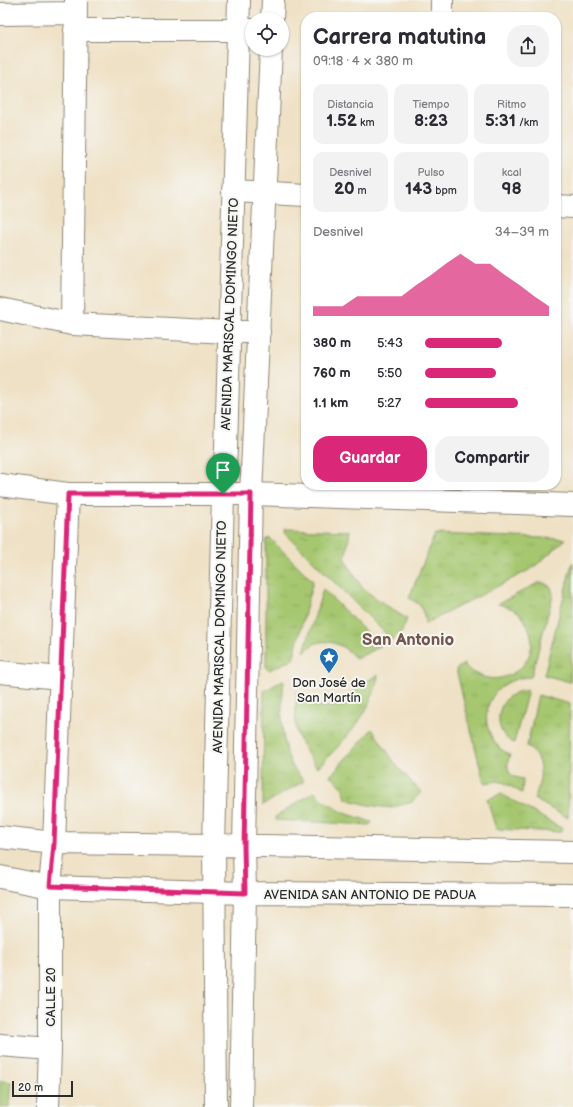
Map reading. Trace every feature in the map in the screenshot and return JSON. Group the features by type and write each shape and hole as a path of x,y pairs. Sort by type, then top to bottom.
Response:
{"street":[{"name":"AVENIDA MARISCAL DOMINGO NIETO","path":"216,1107 214,845 233,191 245,30 239,0"},
{"path":"272,12 273,0"},
{"path":"442,0 442,12"},
{"path":"0,14 76,14 245,30"},
{"path":"72,324 76,14"},
{"path":"241,1107 245,893 244,846 251,494 271,56"},
{"path":"233,191 301,195"},
{"path":"561,206 573,207"},
{"path":"231,258 262,261"},
{"path":"0,309 72,324 229,332 259,332"},
{"path":"0,485 68,494 251,494 573,505"},
{"name":"CALLE 20","path":"48,1107 50,1049 50,886 54,844 68,494"},
{"path":"0,672 60,678"},
{"path":"0,837 54,844 214,845 573,852"},
{"name":"AVENIDA SAN ANTONIO DE PADUA","path":"0,877 50,886 214,892 573,896"},
{"path":"0,1045 50,1049"}],"green space":[{"path":"285,529 350,531 345,560 363,589 407,619 401,633 392,640 285,533"},
{"path":"435,534 566,539 533,568 425,624 425,618 420,605 409,598"},
{"path":"270,538 313,581 293,659 269,670 266,667 266,540"},
{"path":"573,562 573,629 570,682 544,675"},
{"path":"538,583 544,583 551,587 553,595 531,677 518,679 506,684 497,691 490,700 487,711 487,723 490,734 499,747 510,755 508,764 509,772 518,778 523,779 522,793 505,783 498,781 484,783 456,669 464,664 469,670 476,674 488,678 500,678 511,674 520,668 527,659 531,649 531,637 525,621 518,612 498,604"},
{"path":"323,589 380,646 356,659 344,648 328,642 312,645 304,652"},
{"path":"378,675 370,702 363,714 337,748 317,768 298,737 295,717 297,691 308,701 314,704 333,707 346,700 356,688"},
{"path":"284,680 282,702 283,737 289,759 294,769 304,781 263,805 264,691"},
{"path":"528,690 514,743 507,739 500,727 500,712 502,705 507,699 515,693"},
{"path":"538,695 570,704 568,818 534,799 539,785 540,771 537,758 527,746"},
{"path":"372,729 397,766 421,792 412,802 390,808 368,805 346,799 341,786 330,776"},
{"path":"314,792 326,802 344,813 372,822 370,825 276,820 275,817"},
{"path":"501,794 563,829 560,832 496,829 487,799"},
{"path":"0,1081 11,1082 9,1107 0,1107"}],"place":[{"name":"Don José de San Martín","path":"329,674"}],"district":[{"name":"San Antonio","path":"408,639"}],"route":[{"path":"68,494 223,494 251,494 244,846 245,893 50,886 54,844 68,494"}]}
